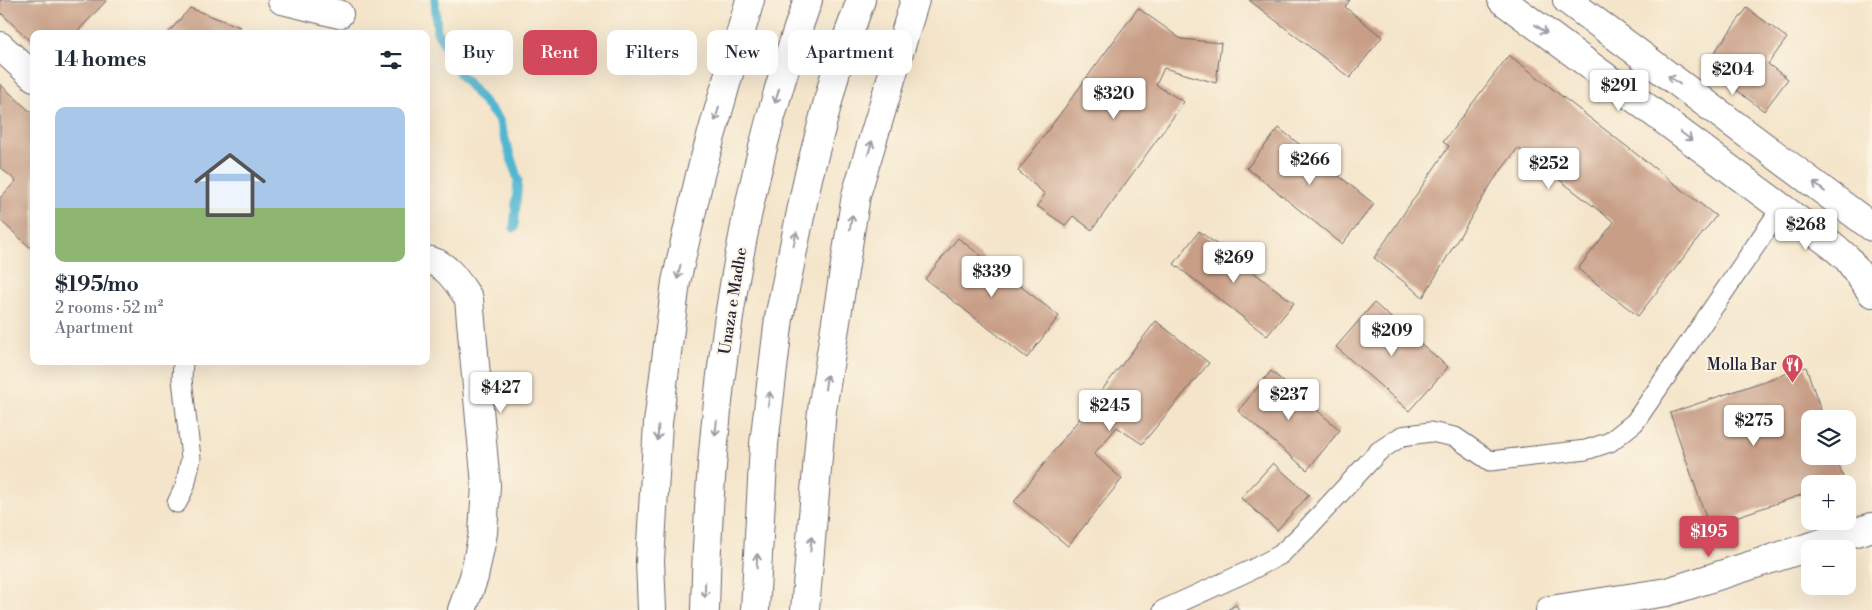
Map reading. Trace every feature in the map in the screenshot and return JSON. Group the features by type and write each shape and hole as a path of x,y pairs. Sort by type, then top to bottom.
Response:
{"main road":[{"path":"282,0 339,14"},
{"path":"652,610 650,561 658,423 676,282 700,175 750,0"},
{"name":"Unaza e Madhe","path":"705,610 706,546 712,462 728,316 748,209 767,129 808,0"},
{"path":"755,610 764,444 779,318 808,178 838,63 861,0"},
{"path":"805,610 822,410 856,195 915,0"},
{"path":"1502,0 1832,244 1848,259 1872,293"},
{"path":"1567,0 1872,227"},
{"path":"0,46 30,73"},
{"path":"430,260 436,261 456,280 469,299 486,485 483,533 474,577 462,610"},
{"path":"1550,610 1667,592 1872,527"}],"lane":[{"path":"1163,610 1280,555 1305,531 1379,451 1402,436 1430,432 1455,437 1490,461 1586,450 1610,442 1635,422 1782,207"},
{"path":"177,503 185,486 191,458 182,379 183,365"}],"building":[{"path":"0,0 107,0 79,30 30,30 30,41 0,12"},
{"path":"1249,0 1350,0 1345,7 1382,37 1350,78"},
{"path":"190,8 240,27 240,30 171,30"},
{"path":"1138,8 1181,39 1221,43 1216,83 1164,68 1156,85 1184,102 1092,230 1073,216 1065,225 1037,206 1045,194 1018,171"},
{"path":"1747,8 1787,38 1768,64 1788,79 1764,111 1704,66"},
{"path":"1509,55 1716,216 1638,316 1578,269 1614,222 1518,148 1493,181 1423,297 1374,258 1449,146 1443,142"},
{"path":"0,84 30,111 30,247 0,220 0,198 16,181 0,167"},
{"path":"1279,128 1374,204 1342,244 1247,168"},
{"path":"1199,231 1294,303 1267,336 1174,264"},
{"path":"958,238 1059,316 1027,358 925,279"},
{"path":"1374,303 1448,367 1409,411 1336,347"},
{"path":"1156,321 1209,363 1142,444 1117,427 1094,454 1122,479 1068,546 1014,502"},
{"path":"1806,367 1821,410 1801,410 1801,465 1839,465 1842,475 1801,475 1801,495 1709,526 1670,413"},
{"path":"1271,371 1340,430 1307,470 1238,411"},
{"path":"1273,463 1309,495 1277,530 1241,498"},
{"path":"1236,605 1239,610 1227,610"}],"waterway":[{"path":"435,0 437,32 460,74 499,120 518,180 514,228"}],"place":[{"name":"Molla Bar","path":"1793,384"}]}
